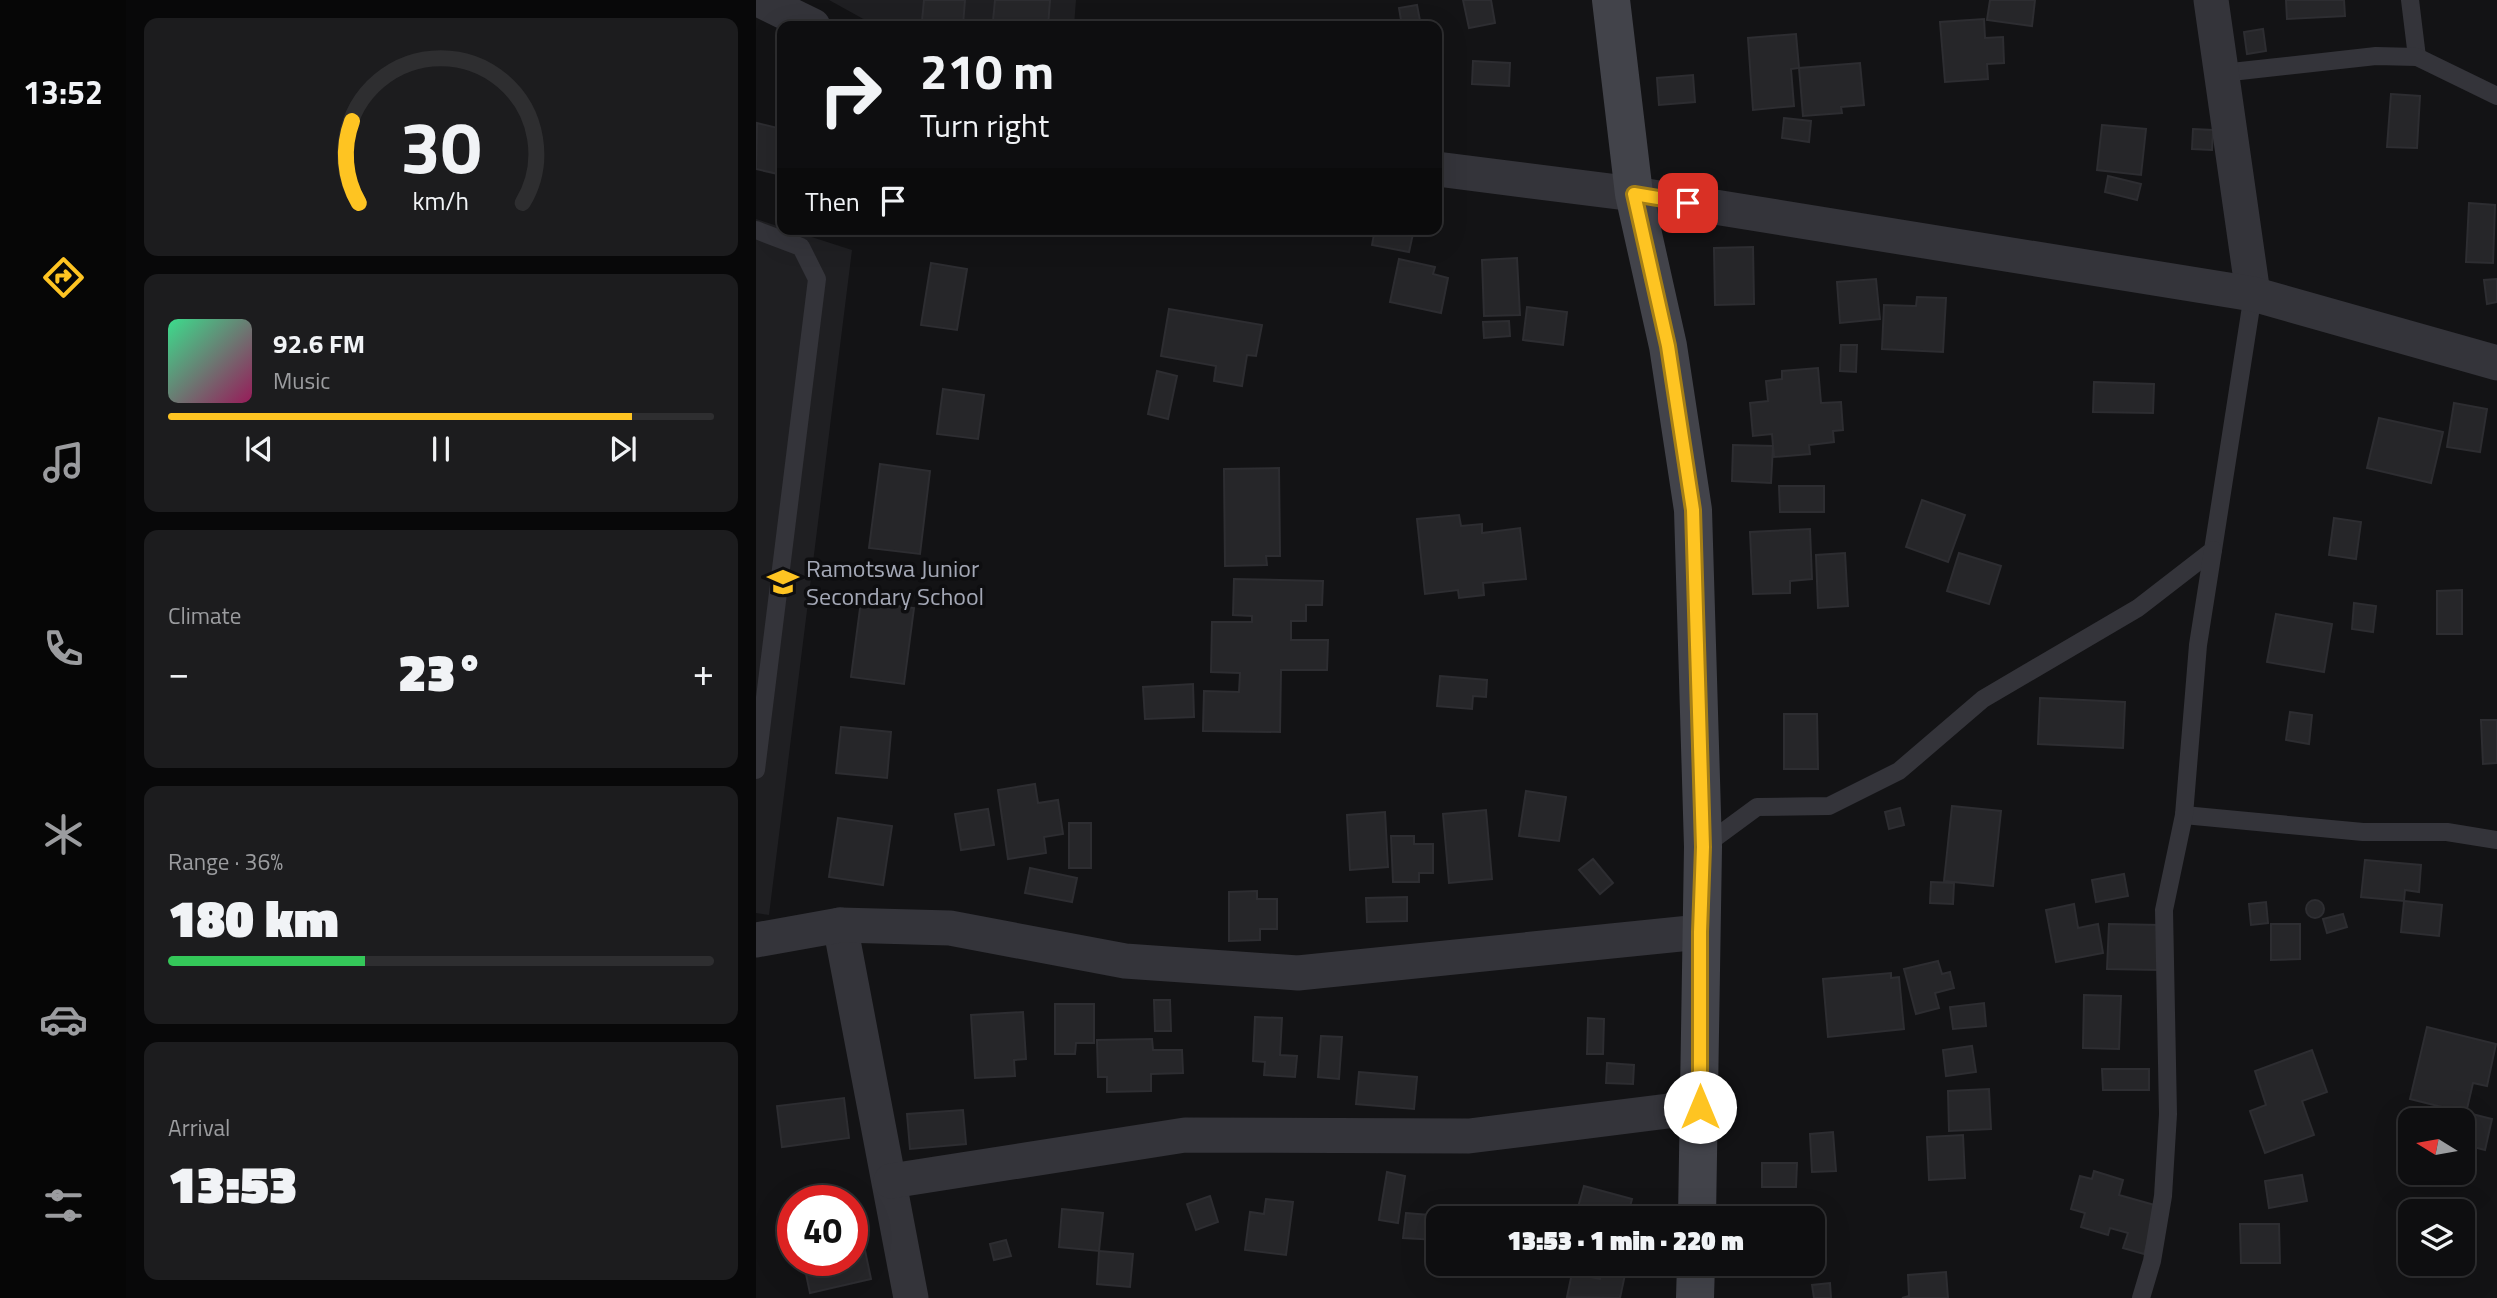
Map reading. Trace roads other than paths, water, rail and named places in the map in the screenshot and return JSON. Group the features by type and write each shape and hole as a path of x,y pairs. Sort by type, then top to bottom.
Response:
{"street":[{"path":"760,0 803,21"},
{"path":"1611,0 1634,194 1668,346 1693,510 1703,847 1698,1206"},
{"path":"2211,0 2253,294"},
{"path":"1442,170 1634,194 2253,294 2497,363"},
{"path":"756,940 840,925 950,928 1125,961 1298,973 1700,932"},
{"path":"840,925 891,1181 911,1298"},
{"path":"891,1181 1185,1135 1469,1136 1700,1107"},
{"path":"1695,1298 1696,1276"}],"lane":[{"path":"2410,0 2417,57"},
{"path":"2222,73 2376,56 2417,57 2497,96"},
{"path":"756,230 801,247 817,279 756,770"},
{"path":"2141,1298 2152,1261 2163,1196 2168,1114 2164,910 2184,815 2198,645 2253,294"},
{"path":"1703,847 1757,807 1829,806 1899,771 1983,699 2138,608 2213,550"},
{"path":"2184,815 2362,832 2448,832 2497,840"}],"place":[{"name":"Ramotswa Junior Secondary School","path":"783,582"}]}
